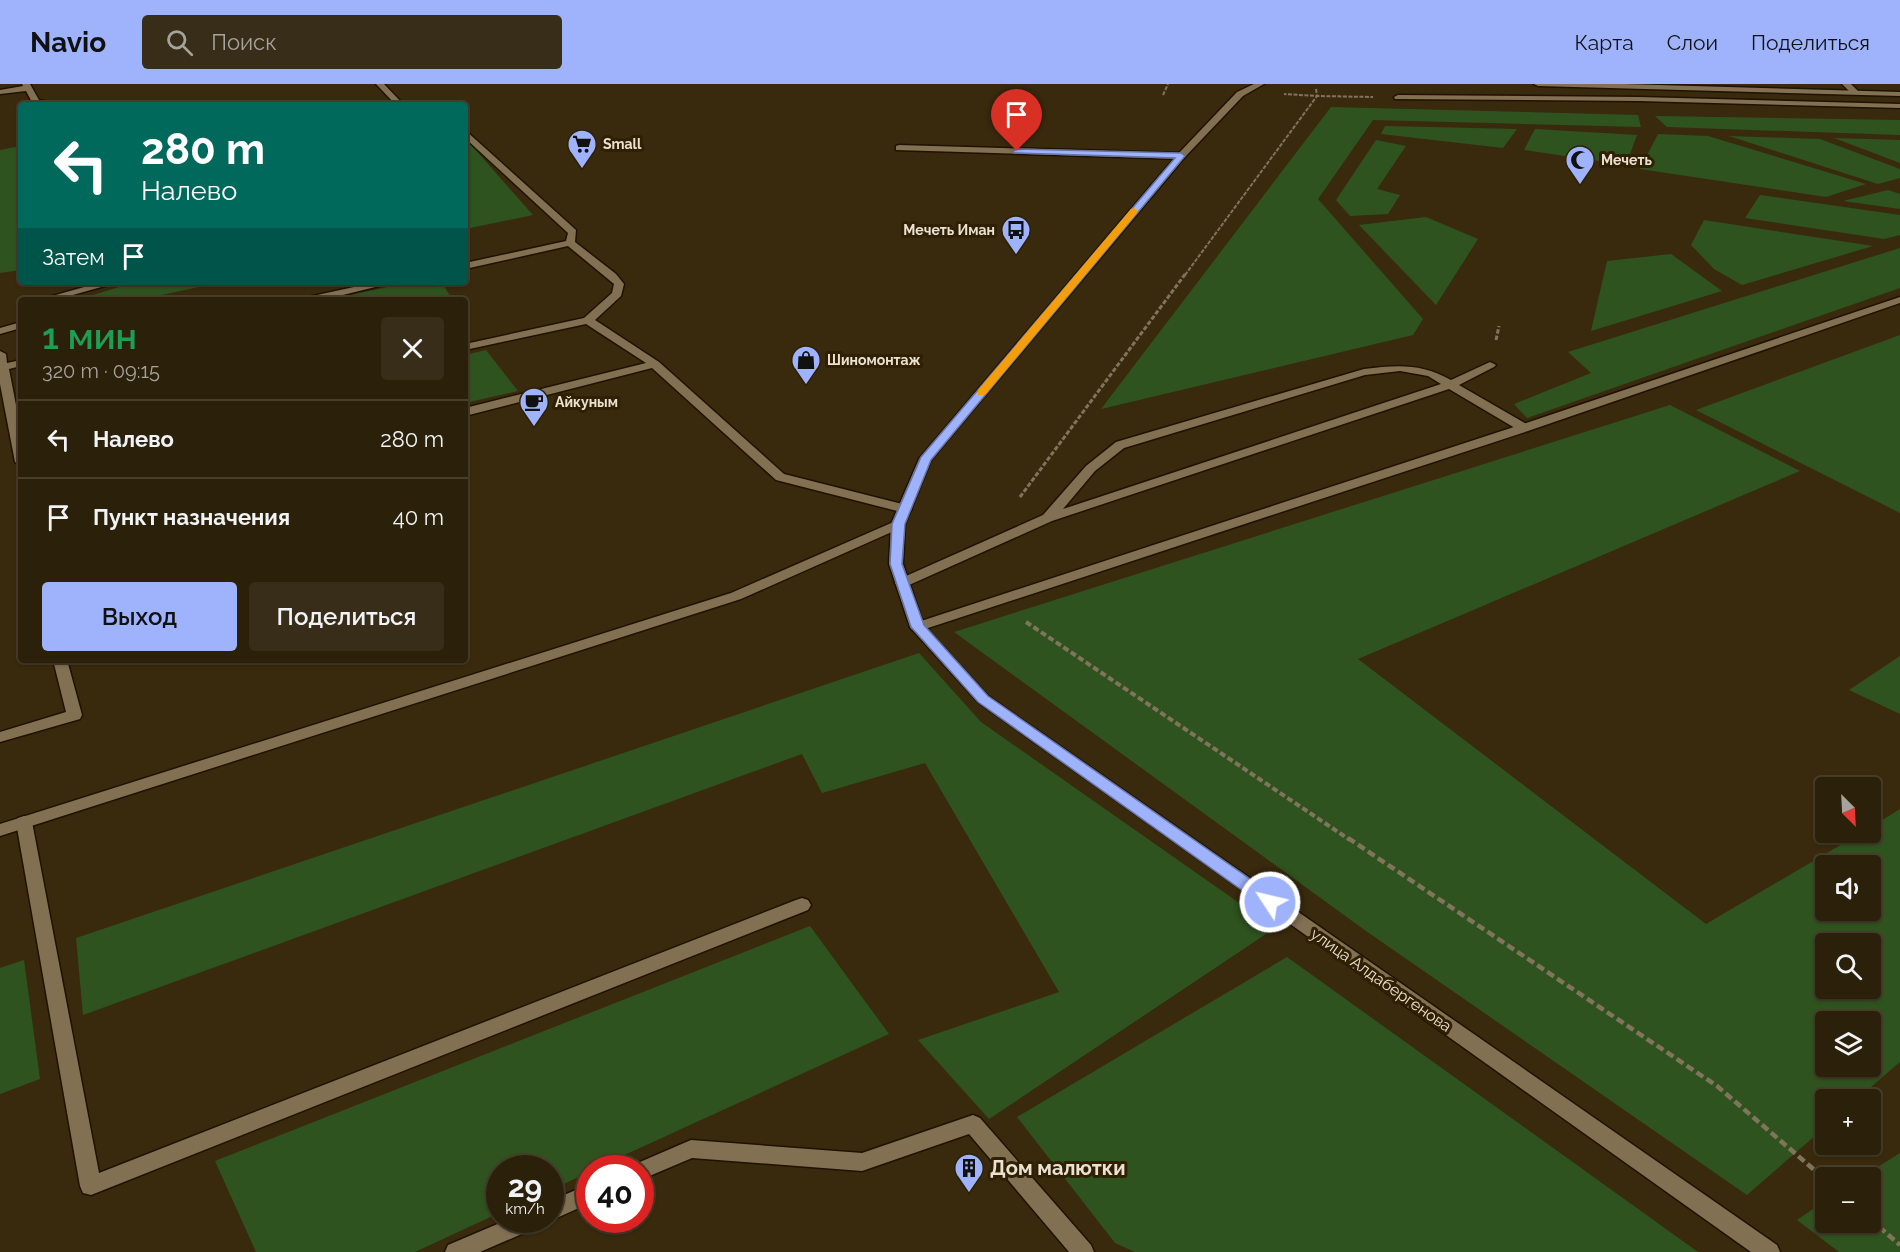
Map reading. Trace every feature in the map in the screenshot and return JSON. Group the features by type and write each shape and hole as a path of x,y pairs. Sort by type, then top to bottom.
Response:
{"street":[{"path":"380,84 397,102"},
{"name":"улица Алдабергенова","path":"1260,84 1244,92 1181,156 925,459 902,517 896,564 917,627 983,699 1768,1252"},
{"path":"1538,84 1900,93"},
{"path":"1846,84 1855,92"},
{"path":"0,92 27,86 36,102"},
{"path":"1626,86 1639,99"},
{"path":"1398,97 1639,99 1900,106"},
{"path":"468,136 573,231 570,243"},
{"path":"900,148 1181,156"},
{"path":"468,265 570,243"},
{"path":"468,346 588,320 617,294 619,284 612,276 570,243"},
{"path":"56,297 102,285"},
{"path":"322,297 377,285"},
{"path":"917,627 1524,428 1900,300"},
{"path":"588,320 644,355 780,477 902,517"},
{"path":"0,331 18,327"},
{"path":"0,354 18,446"},
{"path":"3,367 18,364"},
{"path":"468,411 655,364"},
{"path":"902,583 1047,518 1452,384 1490,365"},
{"path":"1047,518 1107,452 1134,440 1364,372 1412,369 1431,373 1524,428"},
{"path":"0,830 736,596 902,517"},
{"path":"0,737 74,715 61,663"},
{"path":"24,822 91,1186 802,905"},
{"path":"654,1165 691,1149 862,1162 973,1125 1083,1252"},
{"path":"456,1252 500,1233"}],"path":[{"path":"1163,95 1168,84"},
{"path":"1018,498 1317,96 1316,89"},
{"path":"1244,92 1398,97"},
{"path":"995,601 1717,1086 1815,1171"},
{"path":"1881,1229 1900,1245"}],"green space":[{"path":"1331,107 1638,115 1641,127 1373,120 1318,199 1423,319 1413,335 1101,409"},
{"path":"1655,116 1900,120 1900,135 1667,127"},
{"path":"1385,126 1517,129 1503,148 1381,134"},
{"path":"1535,129 1637,135 1626,165 1524,150"},
{"path":"1658,134 1708,136 1866,184 1826,197 1640,169"},
{"path":"1729,136 1820,139 1900,169 1900,178 1878,184"},
{"path":"1834,138 1900,140 1900,163"},
{"path":"1376,140 1406,146 1377,189 1400,195 1388,214 1350,216 1336,200"},
{"path":"468,141 533,215 468,228"},
{"path":"18,147 18,270 0,273 0,150"},
{"path":"1888,190 1900,194 1900,209 1843,201"},
{"path":"1760,195 1900,215 1900,235 1884,239 1745,218"},
{"path":"1426,217 1478,239 1436,305 1359,225"},
{"path":"1704,220 1873,246 1742,285 1714,269 1691,245"},
{"path":"1900,248 1900,288 1527,418 1514,404 1591,373 1568,352"},
{"path":"1671,254 1722,291 1591,331 1607,261"},
{"path":"125,285 208,285 152,297 87,297"},
{"path":"396,285 443,285 451,297 342,297"},
{"path":"1900,335 1900,513 1696,410"},
{"path":"486,350 518,391 468,402 468,354"},
{"path":"1670,405 1800,471 1358,659 1706,924 1815,860 1815,921 1881,921 1881,855 1824,855 1844,843 1881,843 1881,821 1900,809 1900,1062 1869,1089 1815,1089 1815,1136 1747,1195 1366,931 954,632"},
{"path":"919,653 981,722 1275,928 989,1119 918,1040 1059,992 925,763 822,793 802,754 83,1015 76,938"},
{"path":"1900,656 1900,714 1849,690"},
{"path":"810,926 889,1034 624,1155 576,1155 576,1178 564,1184 564,1155 486,1155 486,1219 415,1252 256,1252 215,1161"},
{"path":"1287,957 1698,1252 1135,1252 1115,1243 1017,1117"},
{"path":"24,960 40,1079 0,1094 0,968"},
{"path":"1900,1153 1900,1252 1839,1252 1797,1220 1815,1208 1815,1233 1881,1233 1881,1167 1878,1167"}],"slow traffic":[{"path":"981,392 1134,211"}],"place":[{"name":"Small","path":"582,170"},
{"name":"Мечеть","path":"1580,186"},
{"name":"Мечеть Иман","path":"1016,256"},
{"name":"Шиномонтаж","path":"806,386"},
{"name":"Айкуным","path":"534,428"},
{"name":"Дом малютки","path":"969,1194"}],"route":[{"path":"1017,151 1181,156 925,459 898,524 896,564 917,627 983,699 1270,902"}]}
